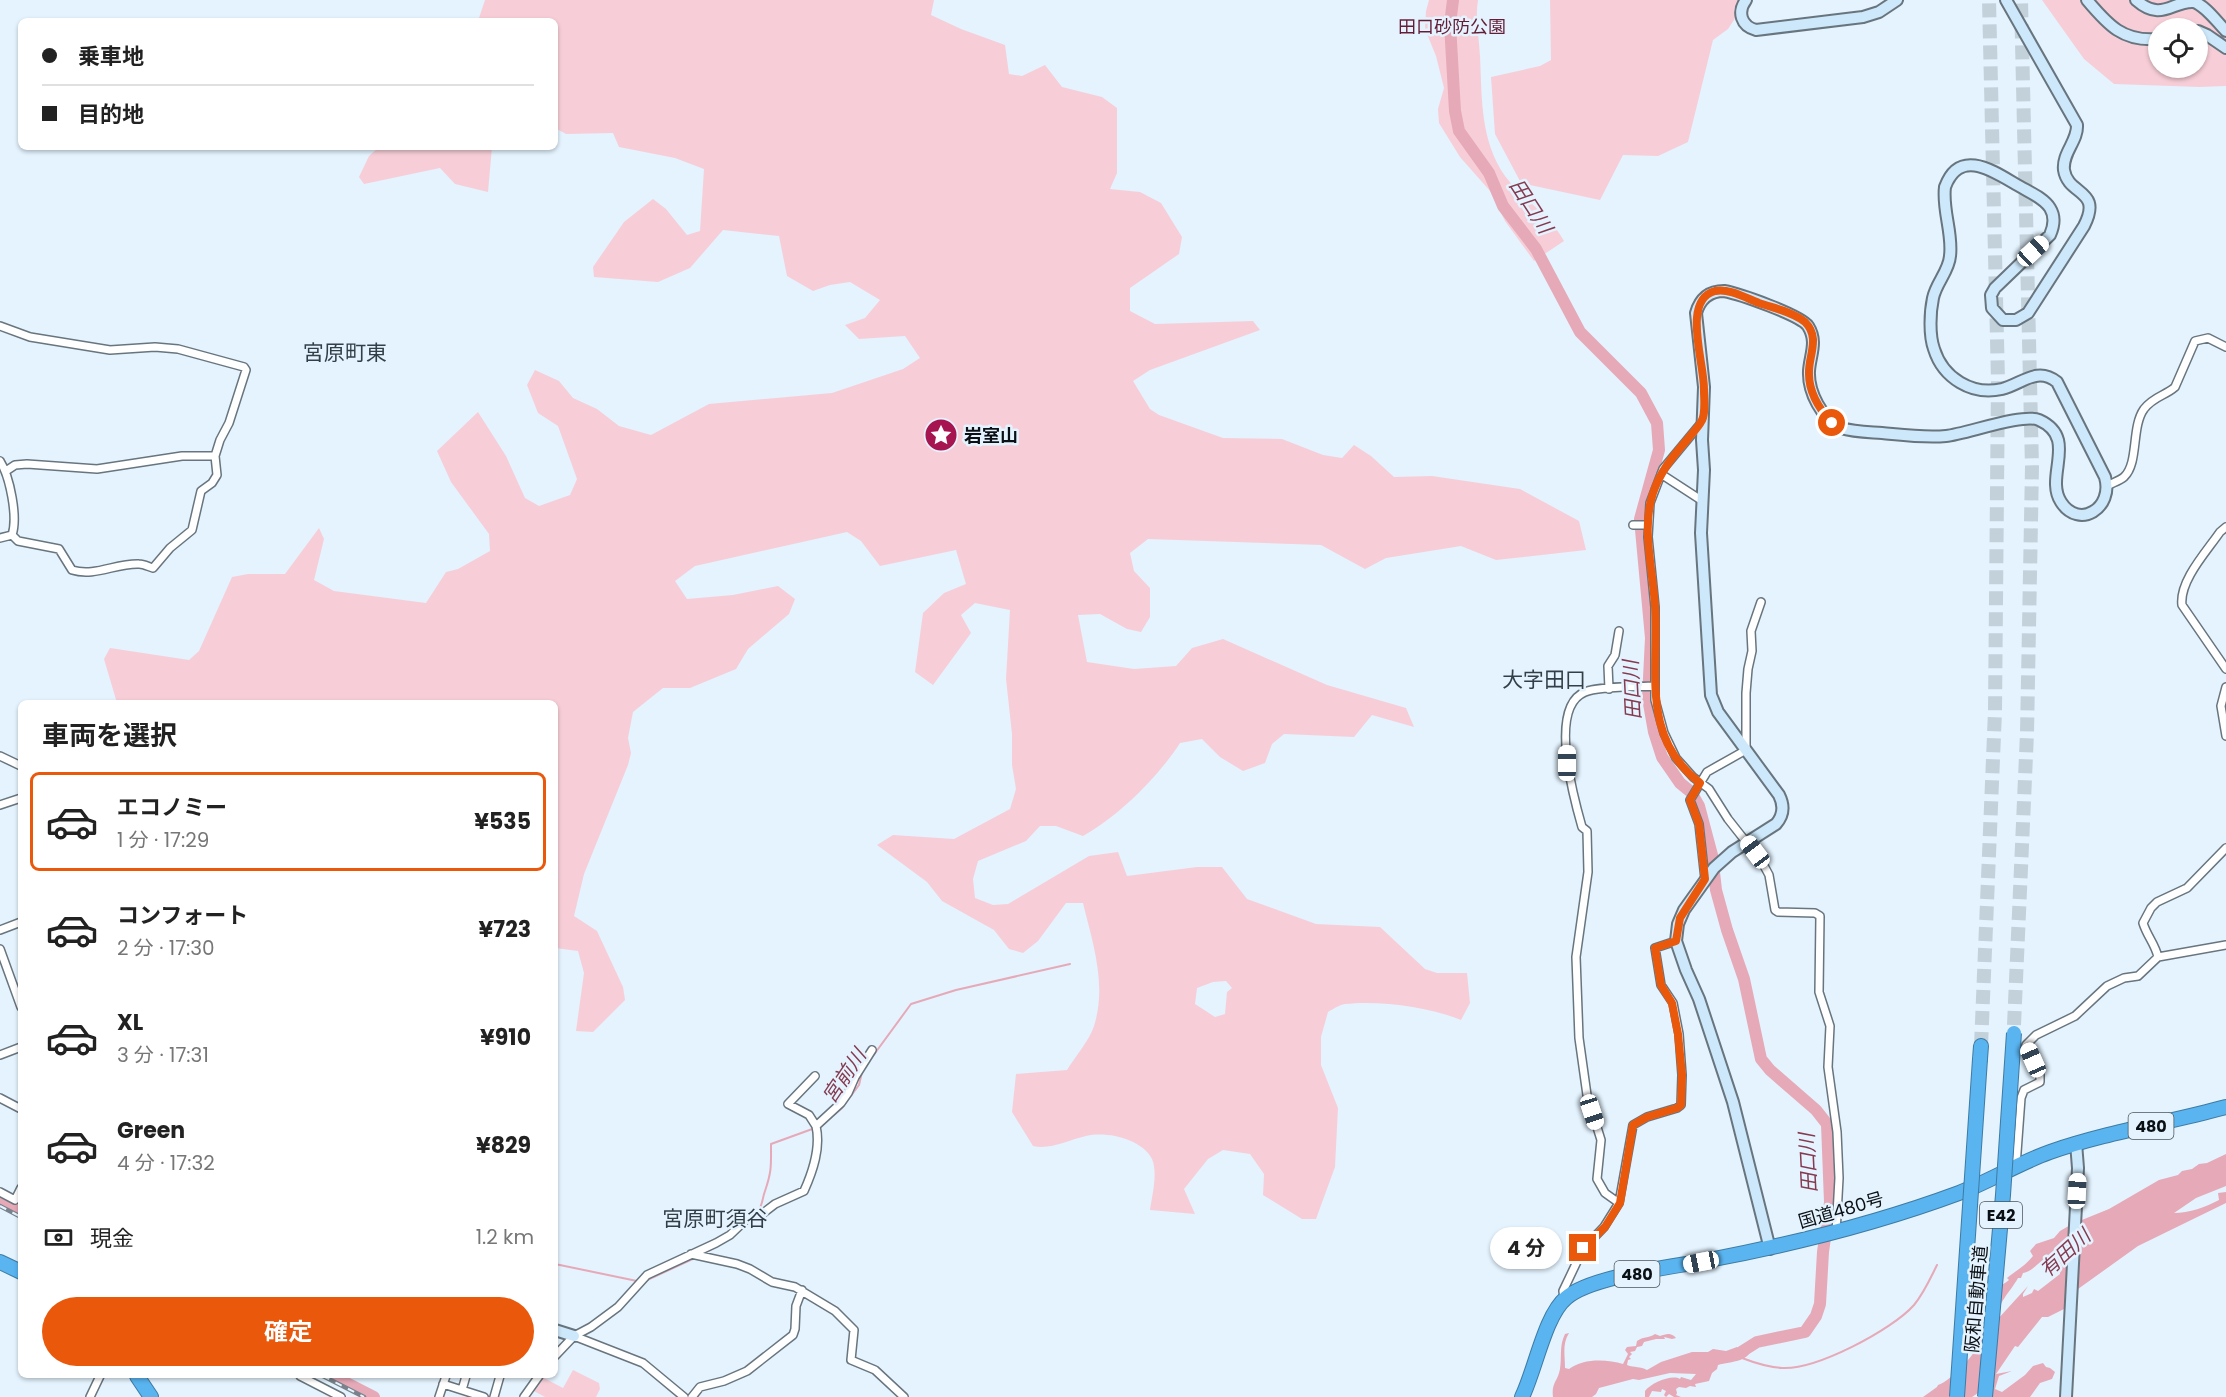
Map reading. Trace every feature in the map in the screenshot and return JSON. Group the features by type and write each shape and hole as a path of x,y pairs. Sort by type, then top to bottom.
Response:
{"highway":[{"name":"阪和自動車道","path":"1985,1397 2003,1195 2014,1029"},
{"name":"阪和自動車道","path":"1957,1397 1980,1052"},
{"name":"国道480号","path":"1564,1299 1580,1288 1610,1279 1770,1248 1834,1233 1960,1193 2048,1152 2076,1143 2226,1107"},
{"path":"0,1262 18,1271"},
{"path":"1522,1397 1548,1327 1564,1299"},
{"path":"138,1378 150,1397"}],"street":[{"path":"1746,0 1741,8 1741,16 1747,26 1756,30 1863,17 1879,12 1897,0"},
{"path":"1770,1248 1739,1123 1699,999 1683,964 1676,941 1680,918 1708,876 1723,859 1779,820 1783,806 1779,795 1718,712 1711,694 1701,542 1704,375 1696,313 1707,295 1715,291 1724,291 1789,314 1807,325 1814,342 1809,368 1810,386 1822,411 1836,425 1851,430 1936,437 2034,418 2046,424 2058,440 2057,490 2060,500 2076,514 2092,512 2104,501 2107,492 2105,477 2063,390 2054,379 2046,375 2038,375 2004,389 1984,391 1974,389 1951,375 1936,355 1933,346 1932,302 1950,257 1945,187 1955,172 1968,166 1985,167 2042,200 2052,212 2053,225 2050,235 2002,280 1993,292 1992,308 2003,320 2016,320 2028,313 2084,226 2090,211 2086,196 2068,179 2064,170 2066,156 2076,137 2077,124 2006,0"},
{"path":"2086,0 2122,34 2135,39 2148,39"},
{"path":"2136,0 2153,9 2167,8 2182,2 2193,2 2202,7 2226,31"},
{"path":"2208,36 2226,48"},
{"path":"0,326 30,336 110,350 155,347 178,349 246,370 229,423 215,456 217,475 212,483 201,491 192,530 170,548 153,568 140,564 98,572 79,572 72,570 58,549 18,541 12,535"},
{"path":"2107,486 2126,474 2131,464 2139,420 2144,410 2158,396 2170,392 2175,387 2195,341 2208,338 2226,347"},
{"path":"1703,421 1661,474 1650,503 1647,525 1655,607 1654,686 1657,711 1671,750 1681,766 1699,785 1708,789 1762,862 1769,875 1776,912 1815,913 1820,916 1819,992 1830,1026 1828,1067 1837,1132 1839,1178 1834,1233"},
{"path":"6,471 15,465 27,464 97,469 182,456 215,456"},
{"path":"0,461 6,471 16,524 12,535"},
{"path":"1661,474 1701,500"},
{"path":"1634,525 1647,525"},
{"path":"2226,527 2194,569 2183,587 2181,596 2182,604 2226,669"},
{"path":"0,538 12,535"},
{"path":"1746,750 1746,693 1752,651 1751,631 1761,602"},
{"path":"1609,689 1608,666 1616,655 1619,631"},
{"path":"1620,1203 1605,1193 1598,1179 1601,1140 1583,1076 1576,957 1588,872 1587,831 1582,828 1567,763 1566,717 1574,700 1584,692 1654,686"},
{"path":"2226,687 2221,706 2226,736"},
{"path":"1708,876 1700,831 1691,799 1712,769 1746,750"},
{"path":"0,756 18,765"},
{"path":"0,805 18,799"},
{"path":"2158,957 2156,948 2143,923 2146,915 2157,902 2187,888 2225,848"},
{"path":"0,930 18,923"},
{"path":"1564,1299 1563,1291 1583,1248 1605,1227 1620,1203 1633,1125 1647,1117 1681,1105 1682,1075 1678,1034 1672,1003 1661,985 1655,948 1676,941"},
{"path":"2016,1167 2020,1098 2024,1090 2040,1082 2040,1075 2026,1045 2036,1035 2075,1016 2107,986 2124,978 2138,976 2158,957 2226,945"},
{"path":"0,949 18,999"},
{"path":"0,1055 18,1048"},
{"path":"816,1126 845,1098 872,1050"},
{"path":"558,1353 574,1336 591,1327 618,1307 647,1275 723,1239 752,1214 762,1214 775,1204 804,1191 815,1160 818,1133 809,1115 788,1104 815,1076"},
{"path":"0,1098 18,1107"},
{"path":"2066,1397 2078,1168 2076,1143"},
{"path":"0,1192 15,1200 18,1194"},
{"path":"691,1254 750,1269 772,1282 802,1290 835,1311 854,1330 851,1360 874,1370 904,1397"},
{"path":"692,1397 699,1387 730,1379 747,1371 793,1335 796,1306 802,1290"},
{"path":"558,1331 643,1363 684,1397"},
{"path":"90,1397 99,1378"},
{"path":"304,1378 341,1397"},
{"path":"439,1397 445,1378"},
{"path":"462,1390 465,1378"},
{"path":"494,1397 500,1378"},
{"path":"524,1397 538,1378"},
{"path":"443,1384 484,1397"}],"green space":[{"path":"485,0 934,0 931,15 1005,45 1009,74 1022,76 1045,65 1062,87 1102,97 1117,108 1117,173 1110,189 1140,192 1161,203 1182,237 1179,254 1130,288 1130,311 1155,324 1253,321 1260,330 1150,370 1133,381 1150,409 1159,415 1223,438 1282,439 1323,455 1342,458 1354,445 1371,456 1394,477 1432,476 1520,489 1579,521 1586,550 1496,560 1461,546 1386,558 1365,569 1321,545 1148,539 1130,553 1134,571 1150,588 1150,617 1141,632 1127,629 1100,614 1078,615 1087,662 1134,669 1176,666 1192,648 1223,639 1327,685 1406,708 1414,727 1372,715 1354,737 1284,734 1272,744 1265,763 1243,771 1220,757 1202,739 1180,743 1161,769 1137,795 1097,828 1083,836 1056,826 1040,826 1026,841 978,861 973,879 975,898 993,905 1008,904 1089,856 1118,852 1127,876 1197,867 1222,867 1247,899 1316,924 1380,927 1425,969 1437,973 1467,973 1470,1003 1461,1020 1435,1011 1388,1004 1345,1004 1328,1012 1321,1037 1321,1065 1338,1108 1335,1167 1316,1219 1302,1219 1263,1195 1264,1174 1250,1154 1223,1150 1208,1159 1184,1189 1195,1214 1150,1210 1154,1165 1147,1152 1140,1146 1123,1138 1094,1135 1053,1146 1033,1146 1012,1112 1016,1074 1067,1070 1092,1032 1098,1011 1099,980 1083,903 1066,903 1038,941 1023,953 1009,949 994,930 942,901 927,882 877,845 893,835 954,839 1010,809 1016,789 1012,765 1012,734 1006,679 1010,610 975,603 961,615 971,633 933,685 915,672 923,613 944,593 966,584 956,550 880,566 861,541 847,532 695,566 675,581 687,599 733,595 778,586 795,599 789,614 748,649 736,669 690,688 663,688 633,712 628,738 631,753 628,765 584,874 574,916 597,931 623,987 625,1000 593,1032 576,1031 584,973 578,951 558,948 558,700 116,700 104,659 110,648 189,660 199,651 232,577 248,574 285,574 319,528 324,539 314,580 334,591 426,603 446,572 458,569 490,551 489,534 451,482 437,451 478,412 506,456 525,498 539,506 570,495 577,479 558,426 538,413 527,385 535,370 559,381 573,398 597,409 619,426 651,435 709,404 832,393 903,369 920,358 905,336 859,339 845,325 865,318 880,300 850,282 830,285 813,291 787,276 779,236 723,230 690,268 658,282 594,277 593,267 624,222 653,199 666,209 687,235 700,231 704,169 675,158 619,147 613,133 566,134 558,130 558,18 479,18","holes":["1226,981 1232,988 1227,992 1225,1014 1215,1017 1195,1004 1197,988 1213,982"]},
{"name":"田口砂防公園","path":"1429,0 1478,0 1477,21 1482,103 1491,148 1505,176 1551,223 1564,241 1534,261 1505,221 1490,191 1460,157 1439,123 1438,109 1444,88 1436,56 1425,29"},
{"path":"1550,0 1747,0 1728,29 1713,40 1688,142 1658,156 1623,155 1600,200 1521,183 1495,134 1491,77 1540,66 1551,60"},
{"path":"2042,0 2226,0 2226,86 2114,84 2084,59"},
{"path":"376,150 492,150 488,192 455,184 440,168 364,184 359,177 369,156"},
{"path":"573,1370 599,1383 600,1389 596,1397 545,1397 532,1390 541,1378 563,1388"}],"water":[{"name":"有田川","path":"2226,1154 2226,1186 2196,1198 2174,1213 2191,1211 2214,1203 2219,1200 2218,1193 2226,1192 2226,1203 2138,1246 2078,1289 2068,1307 2048,1317 2042,1317 2018,1347 2015,1346 1996,1374 2012,1371 1999,1376 1995,1389 2002,1392 2033,1366 2043,1363 2055,1372 2052,1379 2040,1383 2030,1397 1990,1397 1981,1391 1972,1397 1923,1397 1956,1372 1975,1351 1982,1338 1994,1292 2033,1256 2030,1251 2036,1244 2054,1238 2060,1231 2072,1224 2109,1209 2159,1180","holes":["2058,1255 2053,1262 2055,1265 2060,1262 2060,1274 2038,1291 2034,1289 2032,1293 2023,1297 2028,1286 1997,1320 2002,1303 2018,1278 2046,1259"]},
{"path":"1569,1333 1564,1350 1565,1368 1569,1369 1575,1365 1595,1360 1623,1364 1628,1354 1625,1350 1627,1347 1636,1346 1637,1341 1655,1334 1660,1336 1670,1334 1676,1338 1664,1337 1665,1339 1644,1342 1635,1351 1630,1352 1631,1359 1628,1360 1627,1365 1647,1370 1661,1362 1692,1352 1708,1352 1713,1349 1726,1351 1737,1347 1739,1349 1750,1342 1751,1349 1742,1360 1718,1365 1709,1381 1695,1384 1696,1387 1676,1389 1676,1395 1681,1397 1669,1394 1666,1397 1664,1395 1666,1391 1662,1389 1661,1392 1652,1391 1649,1397 1645,1397 1645,1391 1662,1380 1680,1379 1681,1377 1691,1380 1696,1374 1670,1373 1639,1380 1633,1379 1599,1388 1592,1397 1553,1397 1553,1388 1560,1369 1562,1343 1565,1334"}],"waterway":[{"name":"田口川","path":"1453,0 1450,24 1455,111 1459,131 1489,173 1503,206 1536,249 1580,332 1641,393 1657,423 1659,450 1640,519 1651,638 1648,698 1654,732 1662,757 1680,783 1691,792 1699,806 1712,855 1716,890 1744,979 1761,1059 1770,1070 1816,1110 1827,1124 1830,1202 1823,1252 1820,1304 1816,1316 1805,1332 1757,1342 1738,1354"},
{"name":"宮前川","path":"870,1060 911,1004 956,990 1070,964"},
{"name":"宮前川","path":"821,1126 842,1108 859,1085 862,1072"},
{"name":"宮前川","path":"757,1213 770,1173 771,1144 815,1128"},
{"path":"0,1201 18,1210"},
{"name":"宮前川","path":"702,1254 726,1241"},
{"name":"宮前川","path":"643,1282 697,1257"},
{"name":"宮前川","path":"558,1265 637,1281"},
{"path":"1742,1358 1772,1367 1797,1367 1814,1363 1852,1347 1889,1326 1914,1305 1937,1265"},
{"path":"337,1378 374,1397"}],"tunnel":[{"path":"1981,1046 1995,711 1998,381 1989,0"},
{"path":"2014,1025 2027,733 2032,467 2021,0"}],"railway":[{"path":"0,1206 18,1215"},
{"path":"327,1378 364,1397"}],"place":[{"name":"岩室山","path":"941,435"}],"district":[{"name":"宮原町東","path":"345,352"},
{"name":"大字田口","path":"1544,679"},
{"name":"宮原町須谷","path":"715,1218"}],"route":[{"path":"1583,1248 1605,1227 1620,1203 1633,1125 1647,1117 1677,1108 1681,1105 1683,1094 1678,1034 1672,1003 1661,985 1655,948 1676,941 1680,918 1705,879 1699,824 1690,800 1700,783 1681,766 1671,750 1657,711 1654,686 1655,607 1648,525 1650,503 1663,469 1703,421 1703,368 1696,317 1697,309 1703,299 1715,291 1729,291 1804,322 1814,342 1809,368 1810,386 1822,411 1832,423"}]}
